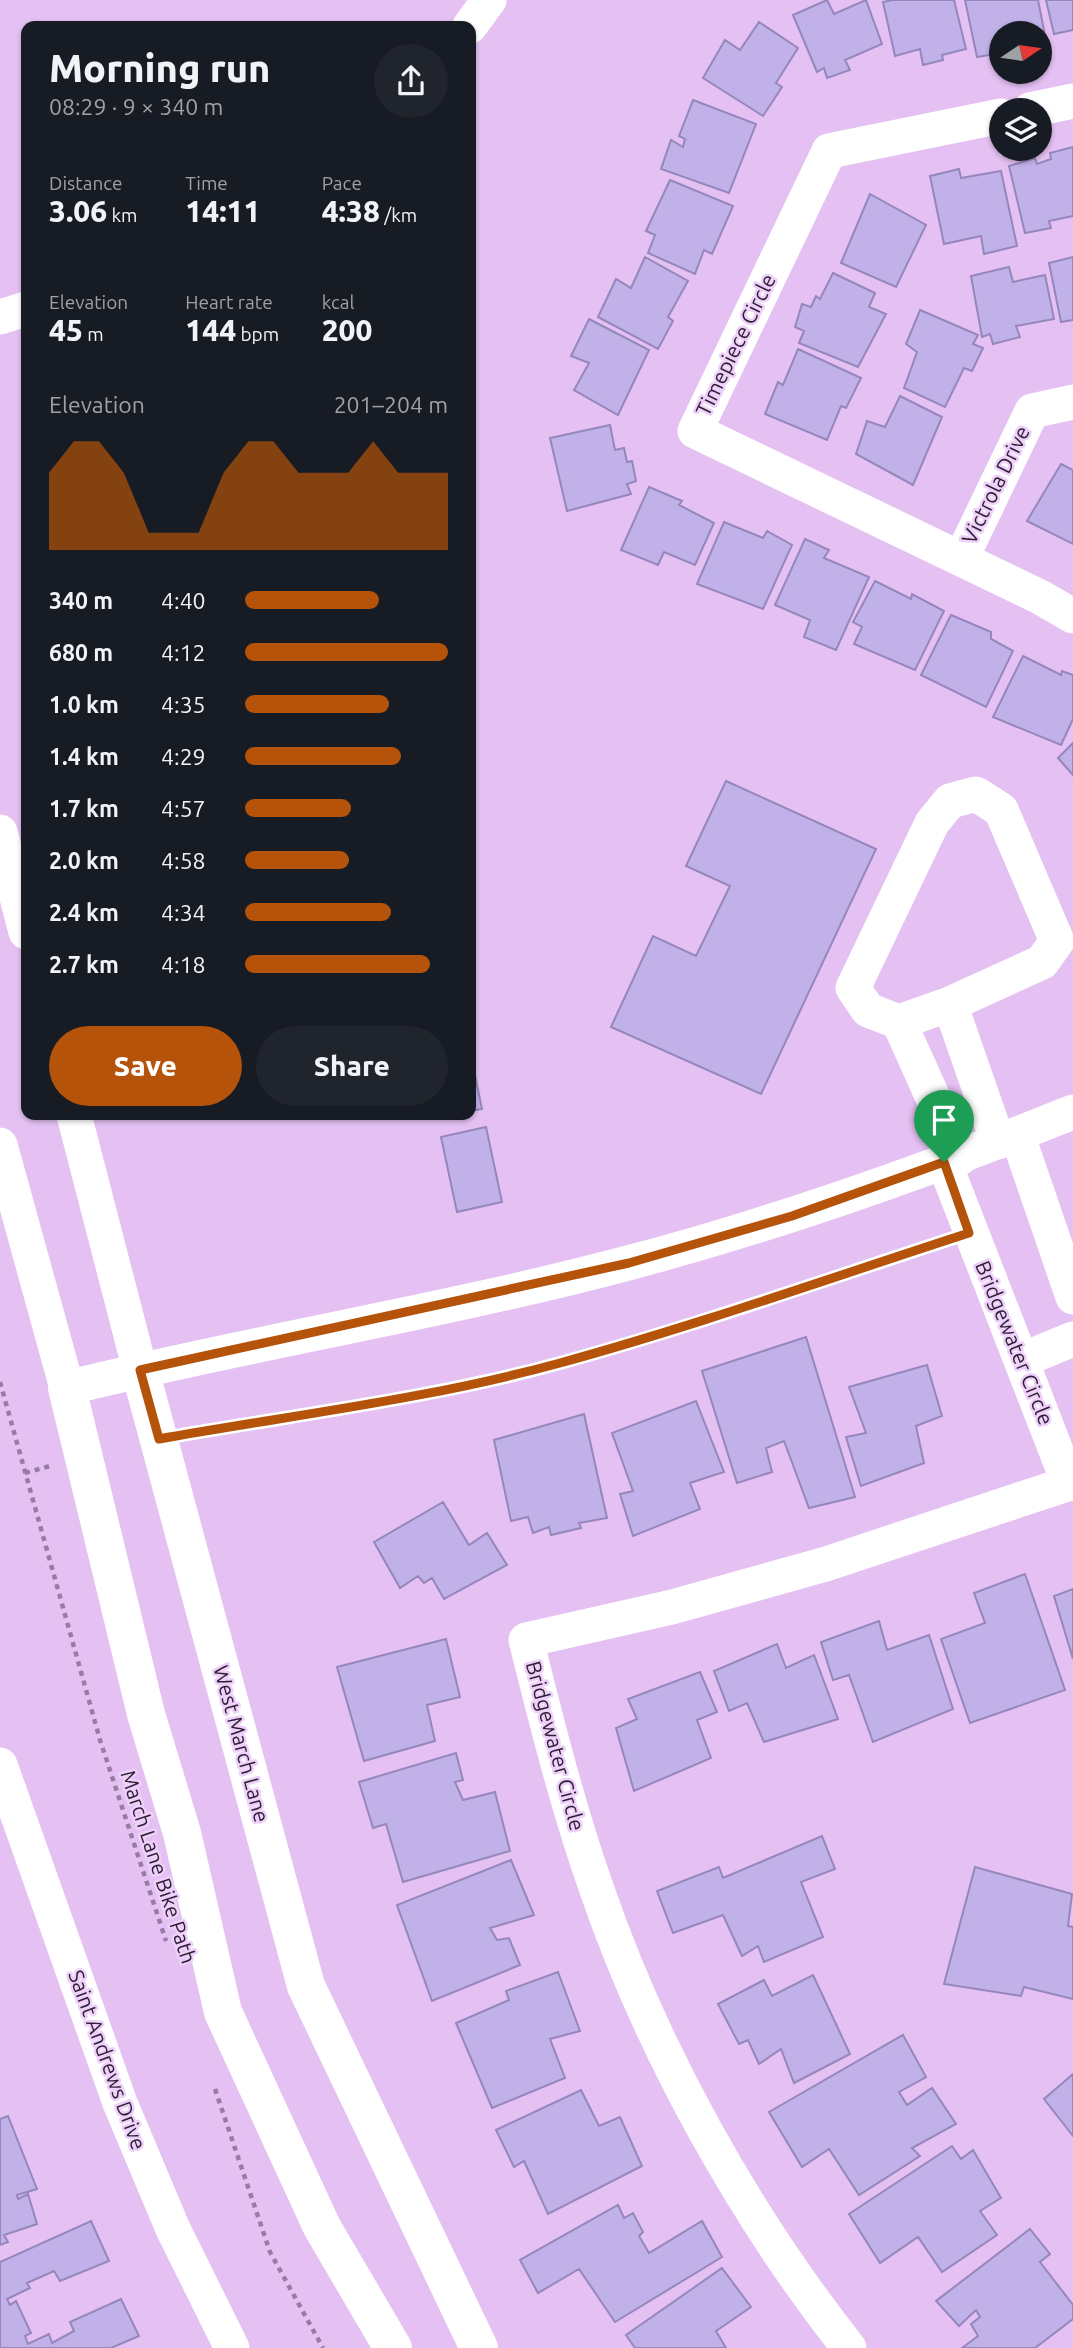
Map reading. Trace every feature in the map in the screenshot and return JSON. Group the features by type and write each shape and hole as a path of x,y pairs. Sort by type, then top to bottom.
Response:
{"main road":[{"name":"West March Lane","path":"140,1370 306,1986 480,2348"},
{"path":"66,1388 146,1714 182,1833 223,2012 322,2227 393,2348"}],"street":[{"path":"474,21 489,0"},
{"path":"1052,106 1073,102"},
{"name":"Timepiece Circle","path":"989,118 830,151 695,431 1073,616"},
{"path":"0,317 21,311"},
{"name":"Victrola Drive","path":"961,559 1032,411 1073,402"},
{"path":"976,794 1001,810 1057,941 1042,962 950,1004 899,1022 868,1010 853,988 932,823 950,801 976,794"},
{"path":"0,832 21,913"},
{"path":"950,1004 963,1047 1007,1138 1073,1297"},
{"name":"Bridgewater Circle","path":"849,2348 822,2314 752,2210 699,2116 643,2004 593,1879 560,1776 526,1640 672,1607 813,1567 1071,1483 969,1233 952,1160 899,1022"},
{"path":"918,1066 963,1047"},
{"path":"0,1145 66,1388 629,1263 792,1216 952,1160 1073,1112"},
{"name":"West March Lane","path":"75,1120 140,1370"},
{"path":"1021,1360 1073,1339"},
{"name":"Saint Andrews Drive","path":"0,1765 120,2104 173,2229 232,2348"}],"path":[{"path":"159,1439 327,1413 558,1364 969,1233"},
{"name":"March Lane Bike Path","path":"0,1382 100,1740 168,1948"},
{"path":"25,1473 84,1458"},
{"path":"210,2076 270,2252 323,2348"}],"building":[{"path":"827,0 834,14 866,0 882,44 845,60 850,70 827,78 824,68 817,72 793,15"},
{"path":"954,0 966,49 942,55 943,60 923,65 920,49 895,56 883,2"},
{"path":"965,0 1038,0 1042,21 989,21 989,55 977,57"},
{"path":"1046,0 1073,0 1073,30 1054,34"},
{"path":"759,22 798,48 776,83 782,87 763,116 703,78 725,40 740,50"},
{"path":"693,100 756,124 729,193 661,169 671,140 683,147 685,139 679,136"},
{"path":"1073,147 1073,216 1049,221 1051,228 1025,233 1009,166 1025,161 1036,161 1037,164 1052,161 1052,152"},
{"path":"959,169 961,178 1001,171 1017,246 984,254 981,236 944,244 930,176"},
{"path":"670,180 733,206 712,254 704,250 695,274 648,253 655,235 646,231"},
{"path":"870,194 926,225 896,287 841,263"},
{"path":"645,257 688,281 668,317 673,321 658,349 598,317 616,279 631,288"},
{"path":"1073,257 1073,320 1061,322 1049,263"},
{"path":"1009,267 1013,282 1045,275 1054,319 1016,326 1020,337 993,344 990,334 982,337 971,276"},
{"path":"833,273 875,293 869,307 886,314 858,367 799,343 804,331 795,327 802,304 811,307 816,296 820,299"},
{"path":"920,310 978,335 973,344 983,348 972,371 964,368 945,407 904,388 917,352 906,344"},
{"path":"589,319 649,350 618,415 574,390 589,363 571,356"},
{"path":"798,349 861,378 846,408 841,406 827,440 765,414 778,382 783,385"},
{"path":"900,396 942,417 913,485 856,454 867,421 885,427"},
{"path":"610,425 615,450 624,448 627,462 632,461 636,481 627,484 631,494 567,511 550,438"},
{"path":"1061,464 1073,470 1073,544 1027,521"},
{"path":"649,487 682,501 679,505 714,523 695,565 664,552 658,565 621,550"},
{"path":"724,522 763,538 767,531 792,545 763,609 697,584"},
{"path":"805,539 829,550 824,558 869,577 836,650 804,637 810,620 775,605"},
{"path":"875,581 911,599 912,594 944,611 915,670 854,644 862,627 853,622"},
{"path":"951,615 991,632 991,639 1013,651 986,707 921,675"},
{"path":"1023,656 1061,675 1062,671 1073,675 1073,719 1061,745 993,717"},
{"path":"1073,743 1073,775 1058,758"},
{"path":"726,781 876,849 761,1094 611,1027 653,936 696,956 730,886 686,866"},
{"path":"476,1080 482,1109 476,1110"},
{"path":"486,1127 502,1202 457,1212 441,1137"},
{"path":"806,1337 855,1497 809,1508 784,1441 766,1448 772,1472 737,1483 702,1371"},
{"path":"927,1365 942,1416 916,1426 924,1463 861,1486 846,1437 866,1433 849,1387"},
{"path":"696,1401 724,1472 690,1483 700,1509 633,1536 620,1494 633,1491 612,1433"},
{"path":"584,1414 607,1518 579,1523 581,1528 551,1535 549,1527 533,1533 528,1517 511,1521 494,1440"},
{"path":"443,1502 469,1545 487,1533 507,1565 444,1599 432,1578 424,1583 418,1576 400,1588 374,1542"},
{"path":"1025,1574 1065,1690 970,1723 941,1639 985,1623 974,1593"},
{"path":"1073,1589 1073,1659 1054,1596"},
{"path":"879,1621 887,1650 929,1635 953,1709 873,1742 849,1675 833,1680 821,1642"},
{"path":"446,1639 460,1697 427,1705 435,1741 364,1761 337,1667"},
{"path":"777,1644 786,1668 814,1655 838,1719 764,1742 747,1703 729,1711 714,1671"},
{"path":"700,1672 717,1712 697,1720 711,1758 634,1791 616,1728 637,1719 628,1699"},
{"path":"456,1753 463,1780 455,1782 463,1800 495,1792 510,1851 403,1882 386,1824 373,1828 359,1782"},
{"path":"822,1836 835,1869 801,1882 823,1937 764,1962 758,1946 742,1956 723,1915 673,1933 657,1891 719,1867 723,1878"},
{"path":"511,1860 534,1915 490,1928 497,1940 509,1938 520,1965 432,2001 397,1905"},
{"path":"975,1867 1072,1894 1068,1926 1073,1927 1073,1999 1024,1987 1021,1996 944,1984"},
{"path":"558,1972 580,2031 550,2039 565,2078 492,2108 456,2023 509,2000 506,1991"},
{"path":"813,1975 850,2054 794,2083 781,2049 759,2064 748,2040 739,2044 718,2004 764,1980 772,1996"},
{"path":"903,2035 926,2077 899,2092 907,2105 932,2088 956,2124 912,2148 920,2156 859,2195 829,2149 802,2167 769,2112"},
{"path":"1073,2074 1073,2136 1044,2099"},
{"path":"581,2090 599,2126 620,2117 642,2166 548,2214 524,2161 514,2167 496,2130"},
{"path":"8,2116 37,2189 17,2195 18,2199 28,2194 37,2224 4,2235 8,2242 0,2245 0,2119"},
{"path":"952,2146 961,2159 973,2150 1001,2198 980,2211 997,2235 942,2272 918,2237 880,2263 849,2214"},
{"path":"618,2205 624,2218 633,2213 643,2232 639,2236 649,2253 702,2221 722,2257 615,2322 579,2269 538,2293 520,2260"},
{"path":"91,2221 109,2261 60,2281 54,2271 27,2283 30,2288 7,2299 10,2305 16,2301 31,2333 25,2336 28,2344 49,2334 52,2343 74,2331 70,2322 121,2299 139,2336 111,2348 0,2348 0,2262"},
{"path":"1030,2229 1050,2254 1040,2262 1073,2305 1073,2319 1035,2348 962,2348 978,2336 971,2324 980,2317 976,2310 959,2326 936,2301"},
{"path":"722,2268 751,2307 716,2331 726,2348 635,2348 626,2335"}],"route":[{"path":"944,1162 969,1233 558,1364 327,1413 159,1439 140,1370 629,1263 792,1216 944,1162"}]}
